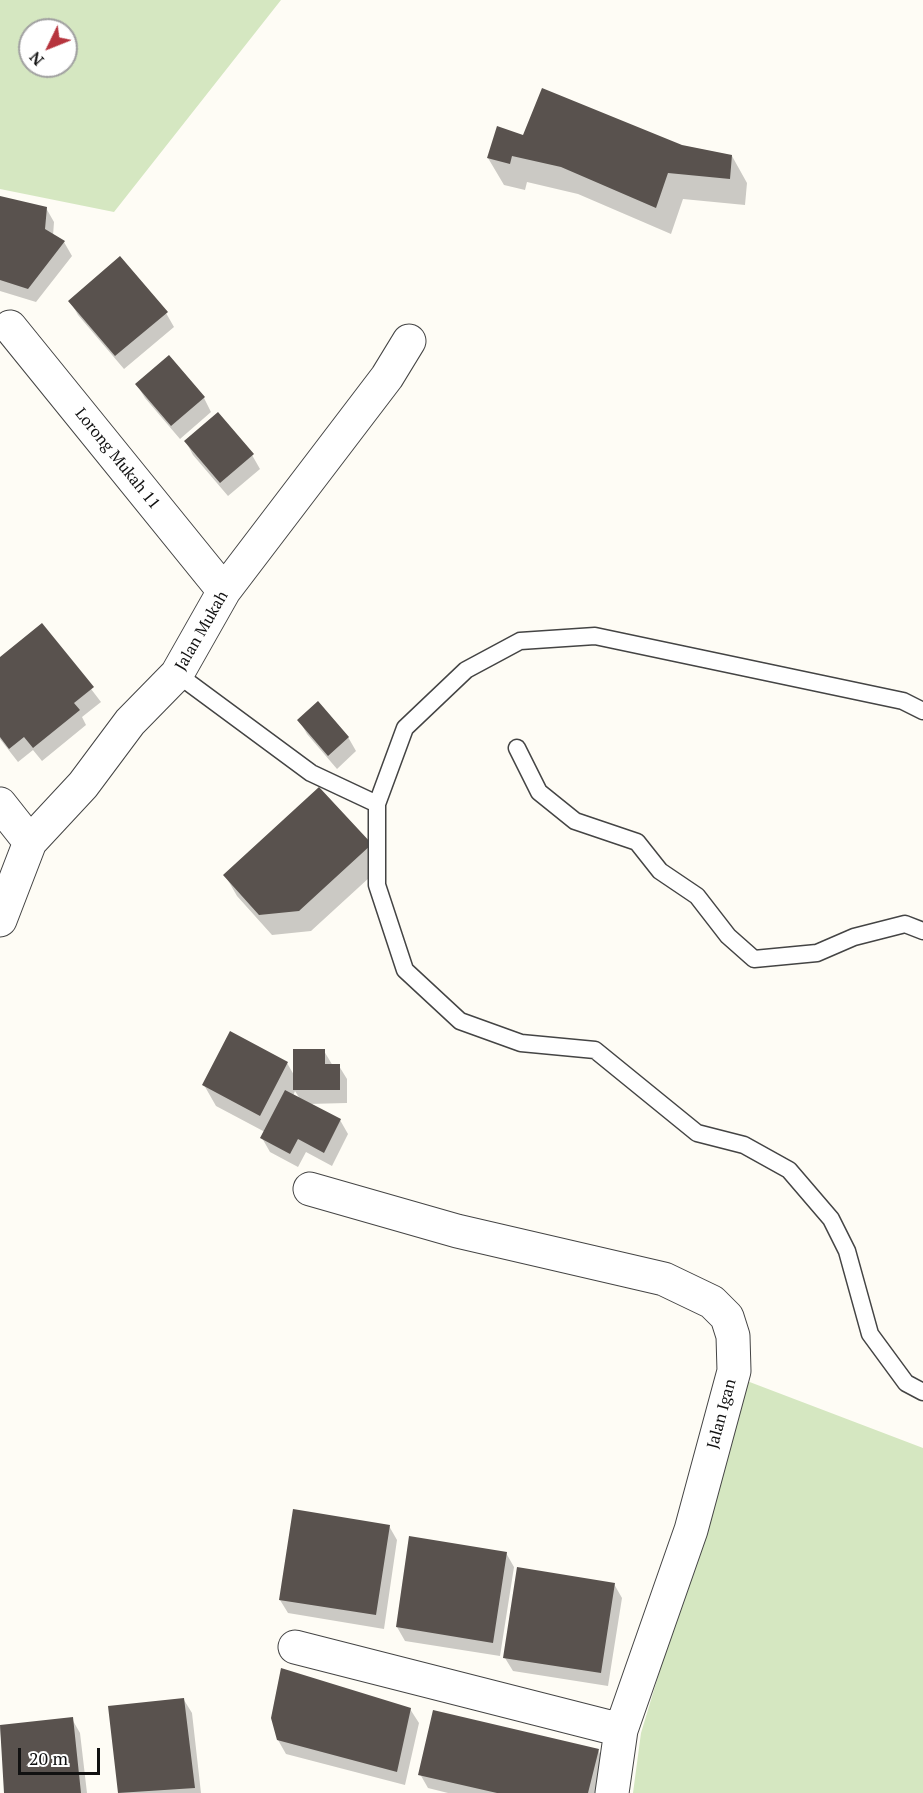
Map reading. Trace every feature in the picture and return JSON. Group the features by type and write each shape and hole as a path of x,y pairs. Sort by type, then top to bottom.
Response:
{"street":[{"name":"Lorong Mukah 11","path":"10,327 225,591"},
{"name":"Jalan Mukah","path":"0,920 30,842 83,785 130,722 177,674 225,591 387,377 409,341"},
{"path":"0,804 30,842"},
{"name":"Jalan Igan","path":"310,1189 457,1231 664,1279 712,1302 727,1317 734,1336 734,1371 691,1530 621,1730 612,1793"},
{"path":"295,1647 621,1730"}],"lane":[{"path":"923,711 903,701 595,636 520,640 466,670 405,728 376,804 377,885 405,970 460,1021 521,1043 596,1050 697,1133 744,1145 789,1170 831,1219 843,1243 870,1334 906,1383 923,1392"},
{"path":"177,674 311,772 376,804"},
{"path":"517,748 539,792 575,821 637,842 660,871 697,896 728,936 754,958 817,953 854,937 905,924 923,931"}],"green space":[{"path":"0,0 281,0 114,212 0,189"},
{"path":"747,1381 923,1448 923,1793 633,1793 641,1733"}],"building":[{"path":"542,88 682,145 732,155 730,179 668,173 656,208 561,167 512,156 510,164 487,158 497,126 523,135"},
{"path":"0,196 47,207 45,229 65,241 28,289 0,280"},
{"path":"120,256 168,312 115,356 68,301"},
{"path":"169,355 205,397 171,426 135,384"},
{"path":"218,412 254,454 220,483 184,441"},
{"path":"42,623 94,687 74,703 80,710 33,748 24,737 9,749 0,737 0,657"},
{"path":"318,701 349,737 328,756 297,720"},
{"path":"319,787 372,844 299,911 259,915 223,875"},
{"path":"230,1031 288,1062 260,1116 202,1085"},
{"path":"293,1049 325,1049 325,1064 340,1064 340,1090 293,1090"},
{"path":"285,1090 341,1119 324,1153 298,1139 290,1154 260,1138"},
{"path":"293,1509 390,1525 376,1615 279,1600"},
{"path":"409,1536 507,1552 493,1643 396,1627"},
{"path":"517,1567 615,1583 601,1673 503,1658"},
{"path":"281,1668 411,1708 397,1772 277,1740 271,1718"},
{"path":"184,1698 195,1788 118,1793 108,1706"},
{"path":"433,1710 599,1749 588,1793 497,1793 418,1775"},
{"path":"73,1717 81,1793 4,1793 0,1725"}]}
